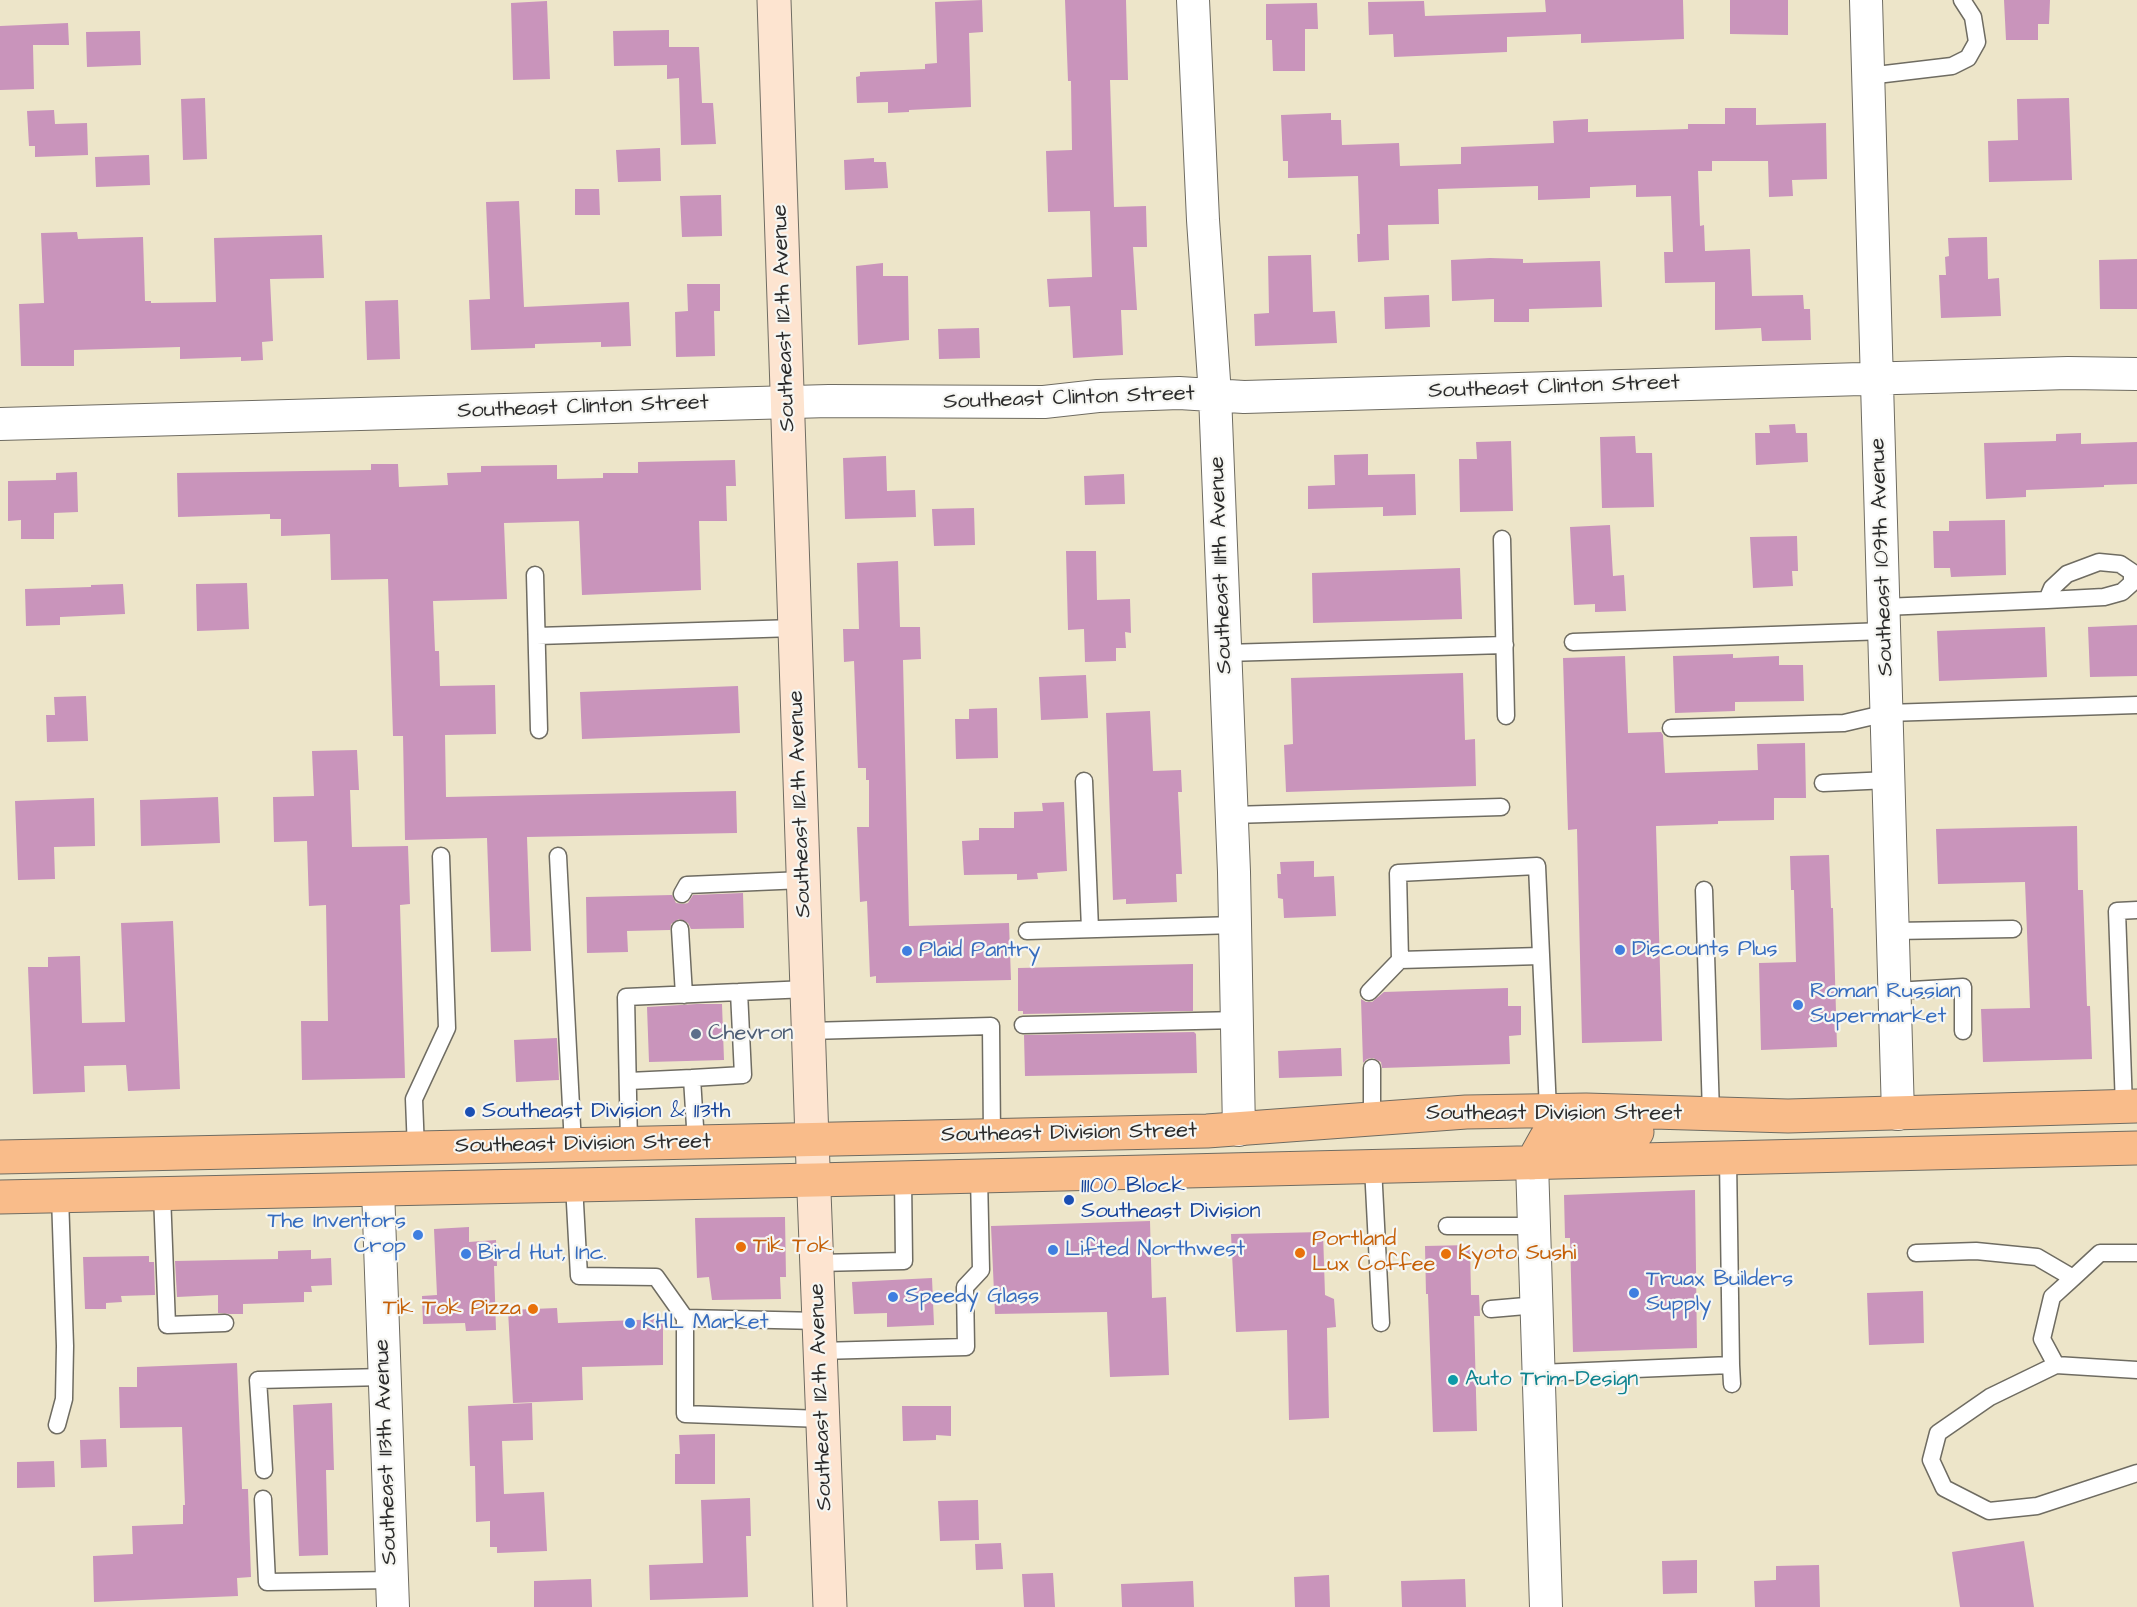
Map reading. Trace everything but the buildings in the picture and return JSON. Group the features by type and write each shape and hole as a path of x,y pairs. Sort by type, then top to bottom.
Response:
{"main road":[{"name":"Southeast 112th Avenue","path":"774,0 830,1607"},
{"name":"Southeast Division Street","path":"0,1157 416,1150 1239,1130 1372,1118 1548,1110 1788,1116 2131,1106"},
{"path":"1532,1163 1546,1138 1564,1135 1690,1129 1711,1114"},
{"path":"1851,1155 1898,1114"},
{"name":"Southeast Division Street","path":"0,1197 2137,1148"}],"street":[{"name":"Southeast 111th Avenue","path":"1193,0 1203,220 1215,395 1226,653 1236,925 1239,1130"},
{"name":"Southeast 109th Avenue","path":"1866,0 1898,1114"},
{"name":"Southeast Clinton Street","path":"0,424 788,402 1044,402 1098,396 1179,393 1244,397 2068,373 2137,374"},
{"path":"1532,1163 1546,1607"},
{"name":"Southeast 113th Avenue","path":"378,1189 392,1593"}],"lane":[{"path":"1868,76 1952,66 1968,58 1977,42 1973,17 1962,0"},
{"path":"1502,539 1506,716"},
{"path":"535,575 539,730"},
{"path":"1573,642 1885,619 2047,600"},
{"path":"537,636 795,628"},
{"path":"1226,653 1504,645"},
{"path":"1671,728 1844,723 1887,713 2137,705"},
{"path":"1823,783 1889,780"},
{"path":"1084,782 1090,930"},
{"path":"1232,815 1501,807"},
{"path":"416,1150 414,1099 447,1028 441,856"},
{"path":"558,856 573,1145"},
{"path":"1400,960 1398,873 1537,866 1548,1110"},
{"path":"682,894 687,885 803,880"},
{"path":"1704,890 1711,1114"},
{"path":"2131,1106 2117,911 2137,910"},
{"path":"1027,931 1236,925"},
{"path":"680,929 684,995"},
{"path":"1894,931 2013,929"},
{"path":"1369,992 1400,960 1540,956"},
{"path":"1895,991 1963,987 1963,1030"},
{"path":"629,1144 626,997 807,989"},
{"path":"629,1081 743,1075 739,992"},
{"path":"1023,1025 1238,1020"},
{"path":"809,1031 991,1026 992,1136"},
{"path":"1372,1068 1372,1118"},
{"path":"692,1078 696,1143"},
{"path":"1728,1159 1732,1384"},
{"path":"1373,1167 1381,1323"},
{"path":"685,1318 820,1336 966,1347 965,1287 981,1270 979,1176"},
{"path":"818,1263 904,1261 903,1178"},
{"path":"574,1185 579,1276 656,1277 685,1318 685,1414 822,1419"},
{"path":"162,1194 167,1325 225,1323"},
{"path":"57,1425 64,1399 65,1346 60,1196"},
{"path":"1447,1226 1535,1226"},
{"path":"1916,1253 1976,1251 2037,1257 2073,1278"},
{"path":"2056,1365 2042,1339 2052,1297 2100,1253 2137,1253"},
{"path":"1491,1309 1537,1305"},
{"path":"1539,1373 1731,1365"},
{"path":"2137,1370 2056,1365 1990,1397 1938,1433 1931,1460 1944,1488 1989,1510 2037,1506 2137,1473"},
{"path":"264,1470 258,1380 384,1377"},
{"path":"263,1499 267,1582 392,1593"}],"place":[{"name":"Discounts Plus","path":"1620,950"},
{"name":"Plaid Pantry","path":"907,951"},
{"name":"Roman Russian Supermarket","path":"1798,1005"},
{"name":"Chevron","path":"696,1034"},
{"name":"Southeast Division & 113th","path":"470,1112"},
{"name":"11100 Block Southeast Division","path":"1069,1200"},
{"name":"The Inventors Crop","path":"418,1235"},
{"name":"Tik Tok","path":"741,1247"},
{"name":"Lifted Northwest","path":"1053,1250"},
{"name":"Portland Lux Coffee","path":"1300,1253"},
{"name":"Bird Hut, Inc.","path":"466,1254"},
{"name":"Kyoto Sushi","path":"1446,1254"},
{"name":"Truax Builders Supply","path":"1634,1293"},
{"name":"Speedy Glass","path":"893,1297"},
{"name":"Tik Tok Pizza","path":"533,1309"},
{"name":"KHL Market","path":"630,1323"},
{"name":"Auto Trim Design","path":"1453,1380"}]}
